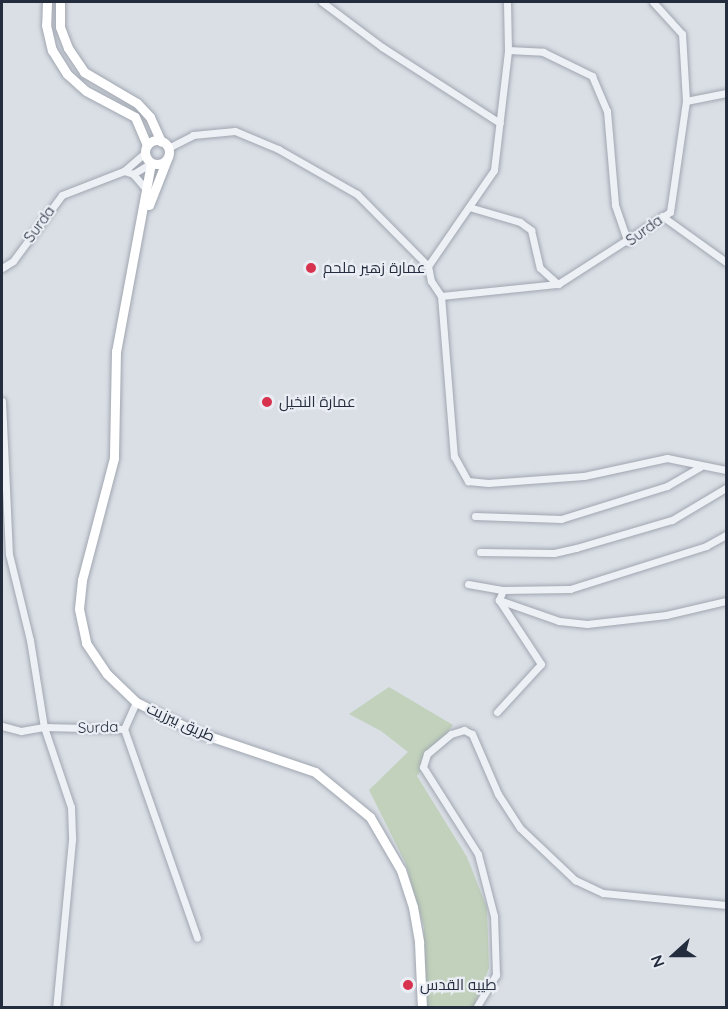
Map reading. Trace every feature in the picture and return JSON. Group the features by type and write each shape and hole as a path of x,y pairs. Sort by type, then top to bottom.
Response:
{"main road":[{"path":"47,2 46,25 52,50 66,74 86,91 135,117 151,163 144,218"},
{"path":"60,2 60,27 68,48 84,72 137,104 150,117 165,145 167,159 144,218"},
{"path":"146,149 165,145"},
{"path":"151,163 160,164 167,159"},
{"name":"طريق بيرزيت","path":"144,218 116,351 114,458 82,580 79,609 86,643 95,659 136,702 195,731 315,772 370,816 401,870 412,907 420,942 422,1008"}],"street":[{"path":"321,2 382,47 500,123"},
{"path":"428,266 494,170 508,50 507,2"},
{"name":"Surda","path":"441,296 558,284 628,242 670,212 686,101 682,34 652,2"},
{"path":"508,50 543,52 592,76 607,111 615,205 628,242"},
{"path":"686,101 726,93"},
{"path":"165,145 193,135 235,131 278,149 357,194 428,266 431,281 441,296 454,456 468,481 488,483 584,476 667,458 699,467 726,470"},
{"name":"Surda","path":"2,268 12,261 62,195 124,171 146,149"},
{"path":"133,174 151,163"},
{"path":"124,171 133,174 147,191"},
{"path":"469,207 520,222 531,230 540,268 558,284"},
{"path":"662,216 726,262"},
{"path":"2,401 4,504 9,554 30,640 44,727 71,818 56,1008"},
{"path":"475,516 561,519 667,486 699,467"},
{"path":"480,552 554,553 576,548 672,520 726,488"},
{"path":"468,584 503,590 546,592 591,585 706,546 726,535"},
{"path":"499,600 503,590"},
{"path":"499,600 559,621 587,624 666,615 726,601"},
{"path":"497,712 541,664 499,600"},
{"name":"Surda","path":"2,726 21,731 44,727 124,729 136,702"},
{"path":"124,729 197,938"},
{"path":"476,1008 496,975 494,916 478,854 423,767 427,754 451,734 464,730 472,734 498,794 520,828 575,880 603,893 726,905"}],"green space":[{"path":"389,687 453,725 417,776 467,857 487,908 489,968 474,1007 422,1007 424,927 405,862 369,790 408,752 381,731 349,714"}],"place":[{"name":"عمارة زهير ملحم","path":"311,268"},
{"name":"عمارة النخيل","path":"267,402"},
{"name":"طيبه القدس","path":"408,985"}]}
